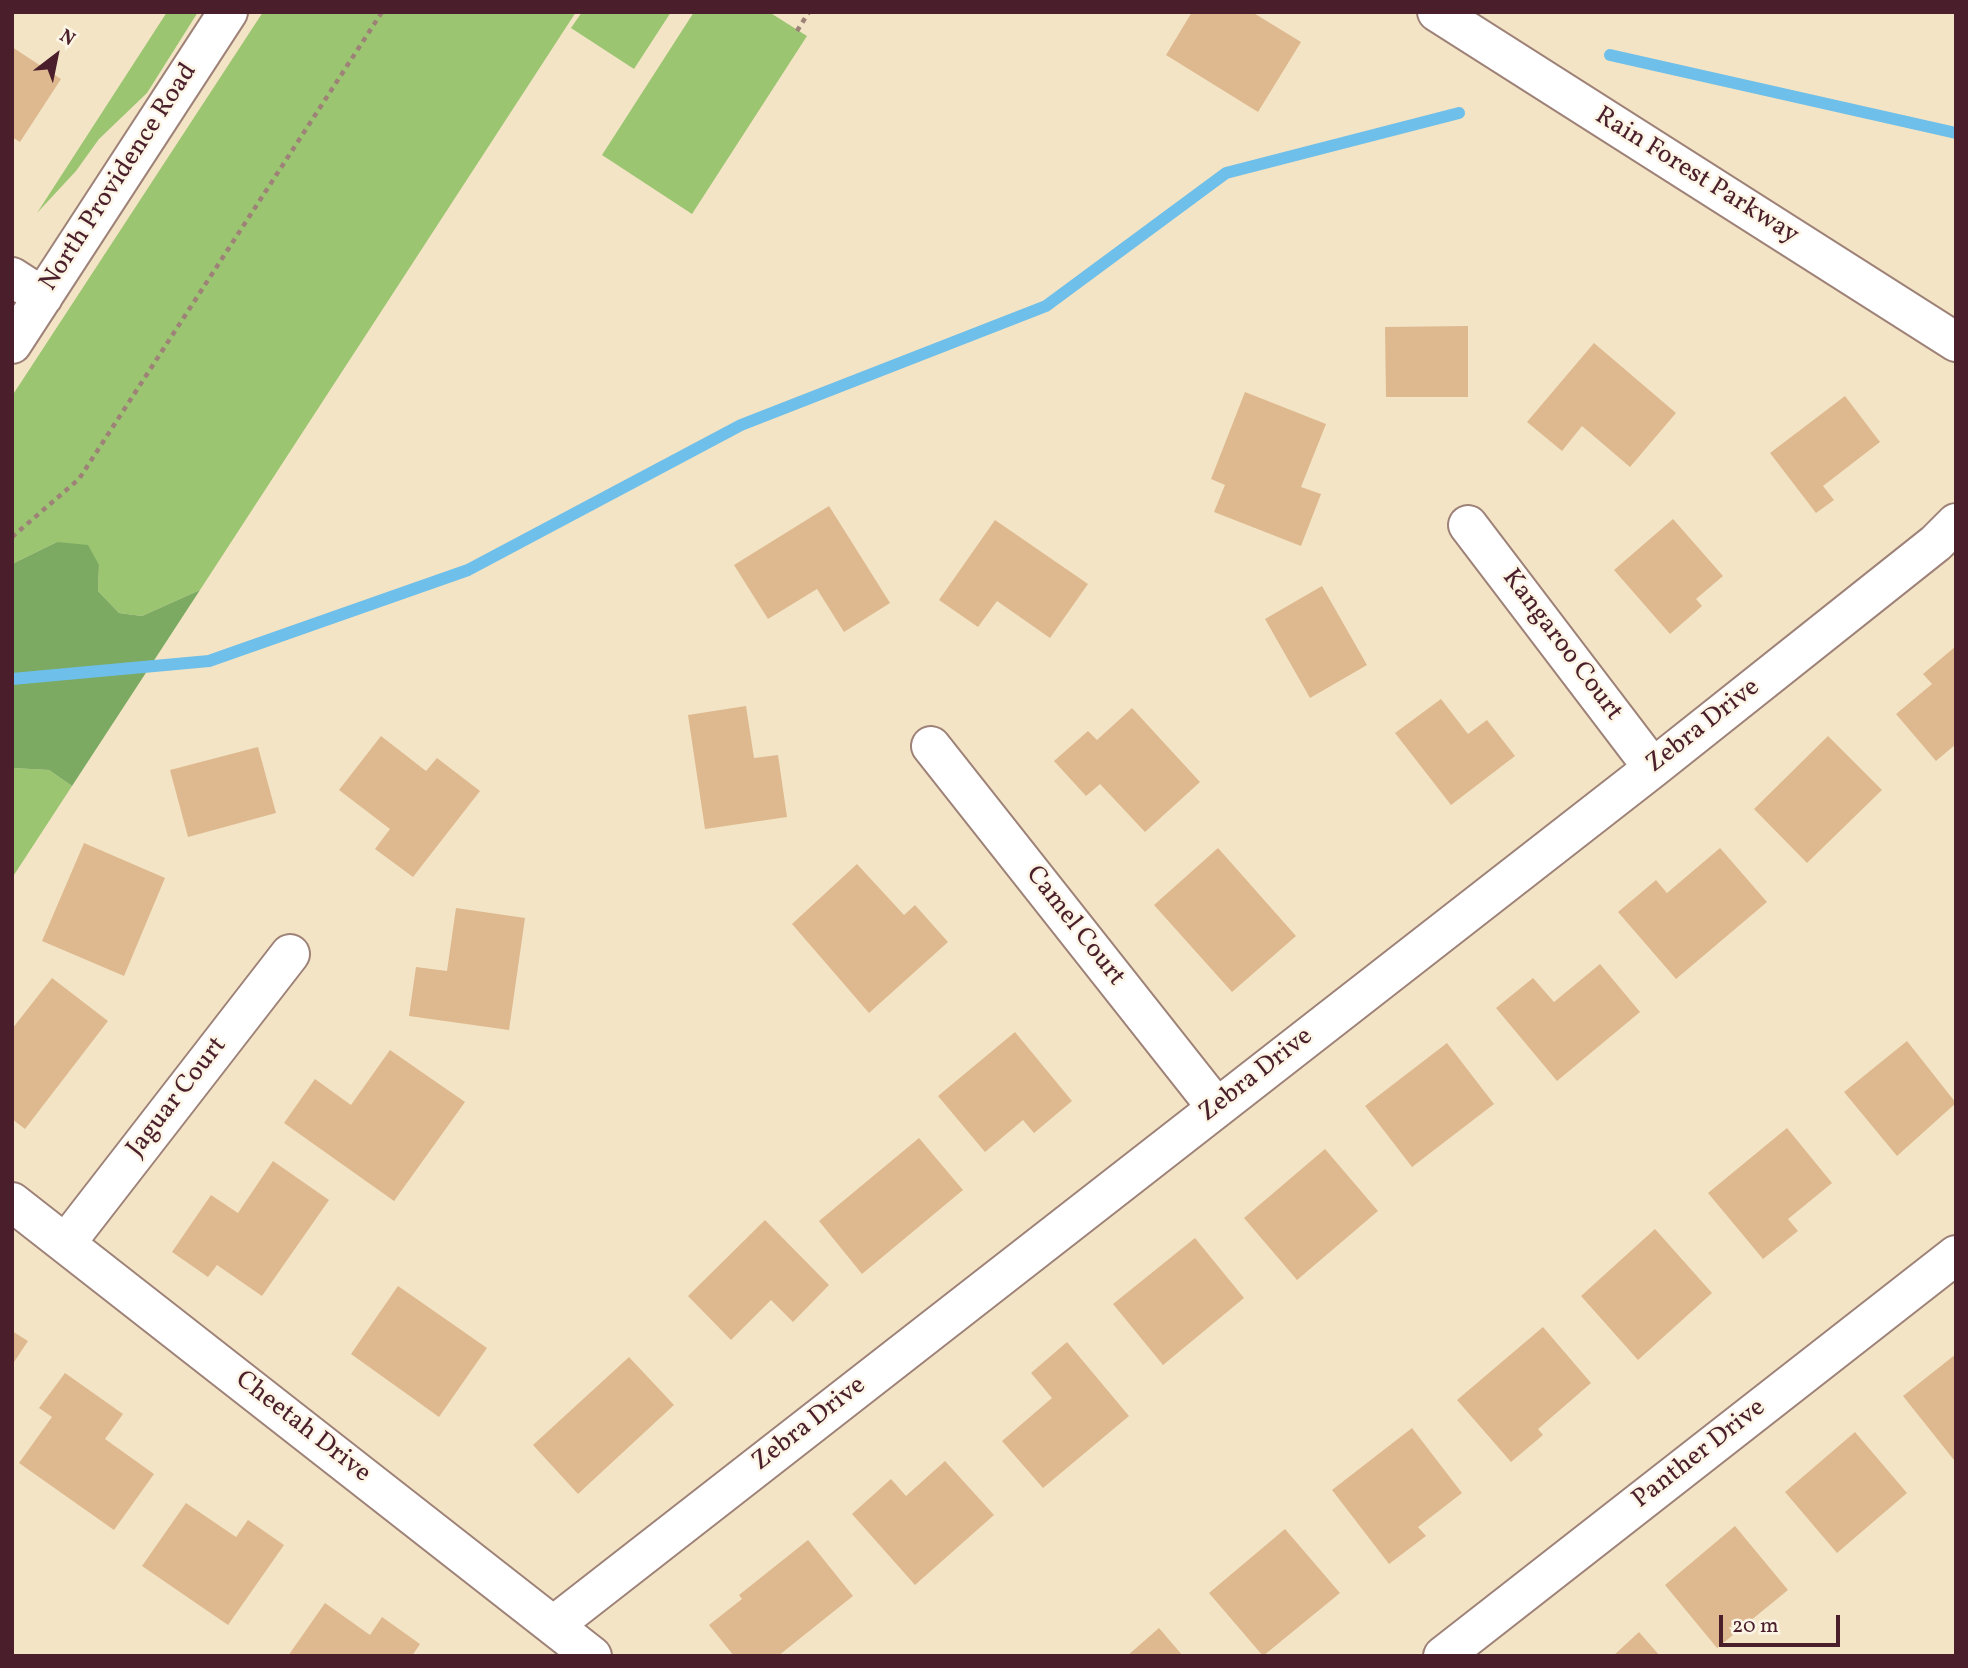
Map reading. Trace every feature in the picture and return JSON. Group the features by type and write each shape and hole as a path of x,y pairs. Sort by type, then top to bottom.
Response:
{"street":[{"name":"North Providence Road","path":"12,344 28,287 228,12"},
{"name":"Rain Forest Parkway","path":"1437,12 1956,342"},
{"name":"Zebra Drive","path":"554,1625 1653,768 1936,543 1956,523"},
{"name":"Kangaroo Court","path":"1468,525 1653,768"},
{"name":"Camel Court","path":"931,746 1217,1108"},
{"name":"Jaguar Court","path":"66,1243 290,954"},
{"name":"Cheetah Drive","path":"12,1202 592,1656"},
{"name":"Panther Drive","path":"1443,1656 1956,1255"}],"path":[{"path":"12,537 79,479 382,12"},
{"path":"797,31 809,12"}],"green space":[{"path":"167,12 198,12 147,93 99,139 76,171 37,213"},
{"path":"263,12 576,12 200,590 142,616 119,613 98,591 99,565 57,542 12,564 12,396"},
{"path":"582,12 671,12 634,69 571,28"},
{"path":"694,12 769,12 807,36 692,214 602,155"},
{"path":"57,542 88,545 99,565 98,591 119,613 142,616 200,590 72,786 49,770 12,768 12,564"},
{"path":"12,768 49,770 72,786 12,878"}],"building":[{"path":"1192,12 1252,12 1301,42 1258,112 1166,55"},
{"path":"12,47 61,79 20,142 12,137"},
{"path":"1468,326 1468,397 1386,397 1385,327"},
{"path":"1594,343 1676,413 1630,467 1582,426 1562,451 1527,422"},
{"path":"1245,392 1326,424 1301,487 1321,494 1301,546 1214,512 1225,485 1211,479"},
{"path":"1845,396 1880,442 1823,486 1834,500 1816,513 1770,453"},
{"path":"829,506 890,603 844,632 817,589 768,619 734,565"},
{"path":"1673,519 1723,576 1696,599 1702,606 1670,634 1614,570"},
{"path":"995,520 1088,584 1050,638 997,601 978,627 939,600"},
{"path":"1322,586 1367,665 1310,698 1265,619"},
{"path":"1956,646 1956,744 1936,761 1896,714 1932,684 1923,674"},
{"path":"1441,699 1468,734 1487,720 1515,756 1451,805 1395,733"},
{"path":"746,706 754,758 778,755 787,817 705,829 688,715"},
{"path":"1132,708 1200,782 1145,832 1100,784 1086,796 1054,761 1088,731 1097,740"},
{"path":"381,736 426,771 437,758 480,791 413,877 375,849 390,829 339,790"},
{"path":"1828,736 1882,790 1807,863 1754,809"},
{"path":"258,747 276,813 188,837 170,770"},
{"path":"84,843 165,878 124,976 42,941"},
{"path":"1218,848 1296,936 1232,992 1154,905"},
{"path":"1720,848 1767,902 1676,979 1618,912 1656,880 1667,893"},
{"path":"857,864 904,915 915,905 948,942 869,1013 792,924"},
{"path":"456,908 525,918 509,1030 409,1016 416,967 447,971"},
{"path":"1600,964 1640,1012 1557,1081 1496,1008 1533,978 1554,1002"},
{"path":"52,978 108,1021 25,1129 12,1119 12,1029"},
{"path":"1015,1032 1072,1101 1034,1133 1023,1120 985,1152 938,1096"},
{"path":"1907,1041 1956,1103 1897,1156 1844,1092"},
{"path":"1447,1043 1494,1104 1412,1167 1365,1106"},
{"path":"390,1050 465,1102 394,1201 284,1123 315,1079 351,1105"},
{"path":"1787,1128 1832,1183 1788,1219 1798,1231 1763,1259 1708,1193"},
{"path":"919,1138 963,1190 862,1274 819,1221"},
{"path":"1325,1149 1378,1211 1297,1280 1244,1218"},
{"path":"273,1161 329,1200 262,1296 217,1265 208,1277 172,1252 211,1195 238,1213"},
{"path":"765,1220 829,1285 793,1322 771,1300 731,1340 688,1296"},
{"path":"1655,1229 1712,1293 1638,1360 1581,1296"},
{"path":"1195,1238 1244,1298 1163,1365 1113,1304"},
{"path":"398,1286 487,1348 439,1417 351,1354"},
{"path":"1543,1327 1591,1383 1538,1429 1543,1435 1511,1462 1457,1400"},
{"path":"12,1331 28,1341 12,1365"},
{"path":"1067,1342 1129,1416 1043,1488 1002,1441 1052,1398 1031,1373"},
{"path":"1956,1354 1956,1459 1954,1460 1903,1396"},
{"path":"629,1357 674,1405 578,1494 533,1445"},
{"path":"65,1373 123,1414 105,1439 154,1474 114,1530 19,1463 52,1417 39,1408"},
{"path":"1412,1428 1462,1493 1418,1527 1426,1536 1389,1564 1332,1490"},
{"path":"1855,1432 1907,1493 1837,1553 1785,1492"},
{"path":"945,1461 994,1515 915,1585 852,1514 891,1479 906,1496"},
{"path":"186,1503 236,1537 248,1520 284,1545 228,1625 142,1566"},
{"path":"1735,1526 1788,1590 1717,1648 1665,1585"},
{"path":"1285,1529 1340,1593 1263,1656 1209,1593"},
{"path":"808,1540 853,1596 778,1656 734,1656 709,1625 742,1599 739,1595"},
{"path":"325,1603 370,1635 382,1617 420,1644 412,1656 288,1656"},
{"path":"1159,1628 1183,1656 1127,1656"},
{"path":"1639,1632 1660,1656 1613,1656"}],"waterway":[{"path":"1610,55 1956,133"},
{"path":"12,679 209,661 468,570 741,425 1046,306 1226,173 1459,113"}]}
